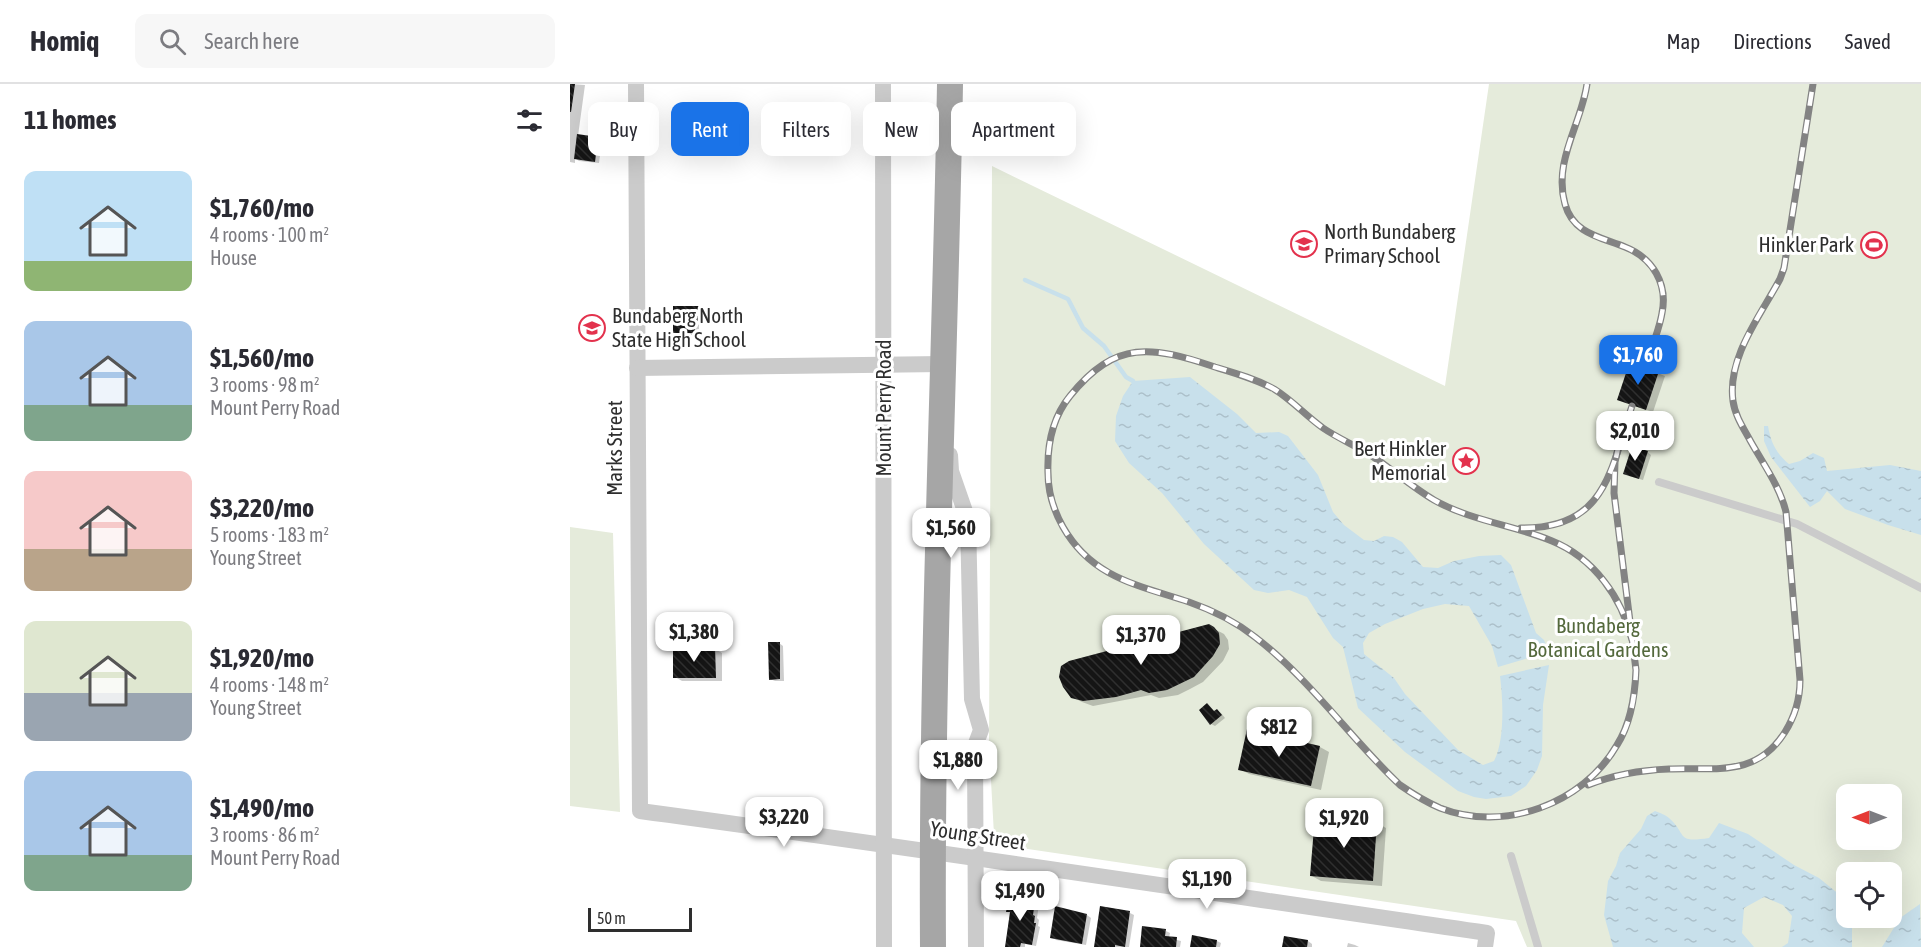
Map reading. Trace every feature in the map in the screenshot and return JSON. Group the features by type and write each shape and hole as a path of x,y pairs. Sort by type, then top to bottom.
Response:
{"main road":[{"path":"933,947 932,851 942,374 951,89"}],"street":[{"name":"Marks Street","path":"636,84 640,811"},
{"name":"Mount Perry Road","path":"883,84 884,947"},
{"path":"637,368 884,366 942,374 951,471 968,520 972,699 981,730 975,746 976,947"},
{"name":"Young Street","path":"640,811 932,851 1486,940"}],"lane":[{"path":"1659,482 1797,524 1921,588"},
{"path":"1511,856 1538,947"}],"green space":[{"name":"Bundaberg Botanical Gardens","path":"1489,84 1921,84 1921,947 1527,947 1516,921 1014,847 994,835 989,744 992,166 1445,386"},
{"path":"570,527 613,533 620,812 570,806"}],"water":[{"path":"1190,377 1237,414 1256,433 1279,432 1288,436 1318,475 1333,512 1344,525 1364,540 1374,541 1384,536 1393,537 1402,542 1423,567 1438,568 1454,561 1501,555 1511,565 1536,633 1544,640 1549,652 1498,667 1492,646 1469,606 1445,604 1423,609 1385,624 1369,633 1363,643 1364,654 1394,678 1405,694 1458,750 1483,765 1494,761 1500,743 1502,708 1500,676 1549,665 1543,705 1542,756 1537,770 1526,786 1511,796 1486,799 1474,797 1458,791 1405,752 1358,708 1343,647 1333,638 1307,597 1289,590 1268,593 1254,590 1204,544 1162,493 1129,463 1115,441 1116,416 1123,396 1133,381"},
{"path":"1764,426 1768,426 1775,447 1789,464 1800,461 1813,453 1824,458 1827,471 1890,465 1921,471 1921,535 1845,509 1827,491 1820,501 1810,507 1771,457 1764,441"},
{"path":"1655,811 1665,815 1683,836 1691,839 1709,838 1719,823 1748,834 1794,865 1819,878 1836,892 1836,928 1852,928 1852,947 1782,947 1788,943 1792,916 1783,905 1764,897 1744,908 1742,933 1754,947 1613,947 1604,915 1608,881 1620,853 1641,829 1647,816"},
{"path":"1920,904 1921,947 1882,947 1894,928 1902,928 1902,917"}],"building":[{"path":"570,84 575,84 571,112 570,112"},
{"path":"577,134 588,136 588,156 596,156 595,162 574,159"},
{"path":"673,306 701,306 701,321 695,321 695,333 673,333"},
{"path":"1630,361 1659,371 1646,410 1617,400"},
{"path":"1632,446 1648,451 1639,479 1623,474"},
{"path":"1209,624 1219,633 1220,644 1213,656 1194,677 1167,690 1149,693 1141,690 1116,697 1083,701 1071,698 1059,677 1061,666 1069,661"},
{"path":"768,642 780,642 780,679 769,680"},
{"path":"715,647 716,678 673,678 673,648"},
{"path":"1207,703 1214,711 1217,709 1222,715 1210,725 1199,710"},
{"path":"1247,729 1320,746 1311,786 1238,770"},
{"path":"1315,816 1377,821 1373,881 1310,876"},
{"path":"1009,896 1035,901 1033,915 1035,916 1034,923 1036,923 1032,945 1021,943 1020,947 1005,947 1010,912 1006,912"},
{"path":"1055,906 1087,914 1082,944 1050,938"},
{"path":"1100,906 1130,911 1125,947 1115,945 1115,947 1094,947"},
{"path":"1142,926 1166,929 1165,936 1177,937 1176,947 1140,947"},
{"path":"1192,935 1217,940 1216,947 1190,947"},
{"path":"1284,936 1308,940 1307,947 1282,947"}],"waterway":[{"path":"1025,280 1068,299 1083,328 1104,346 1126,377 1133,381"}],"railway":[{"path":"1587,84 1565,158 1562,188 1565,204 1574,222 1581,228 1635,252 1651,265 1656,273 1663,292 1662,313 1645,366"},
{"path":"1588,785 1608,778 1639,772 1669,769 1718,769 1748,763 1774,747 1789,726 1796,708 1800,680 1786,512 1776,485 1738,417 1733,401 1733,385 1740,353 1784,268 1813,84"},
{"path":"1619,444 1615,462 1614,493 1636,670 1633,699 1626,728 1602,766 1584,783 1563,797 1540,808 1515,815 1490,817 1465,815 1440,808 1400,785 1294,671 1240,626 1198,605 1134,584 1102,569 1088,558 1063,527 1052,501 1048,480 1048,453 1059,414 1070,396 1103,364 1119,356 1136,352 1154,352 1193,360 1245,376 1274,389 1323,428 1372,456 1434,500 1463,513 1538,536 1567,548 1581,558 1604,581 1621,609 1632,640"},
{"path":"1521,528 1549,526 1571,518 1588,507 1600,492 1610,473 1632,406"}],"place":[{"name":"North Bundaberg Primary School","path":"1304,244"},
{"name":"Hinkler Park","path":"1874,245"},
{"name":"Bundaberg North State High School","path":"592,328"},
{"name":"Bert Hinkler Memorial","path":"1466,461"}]}
